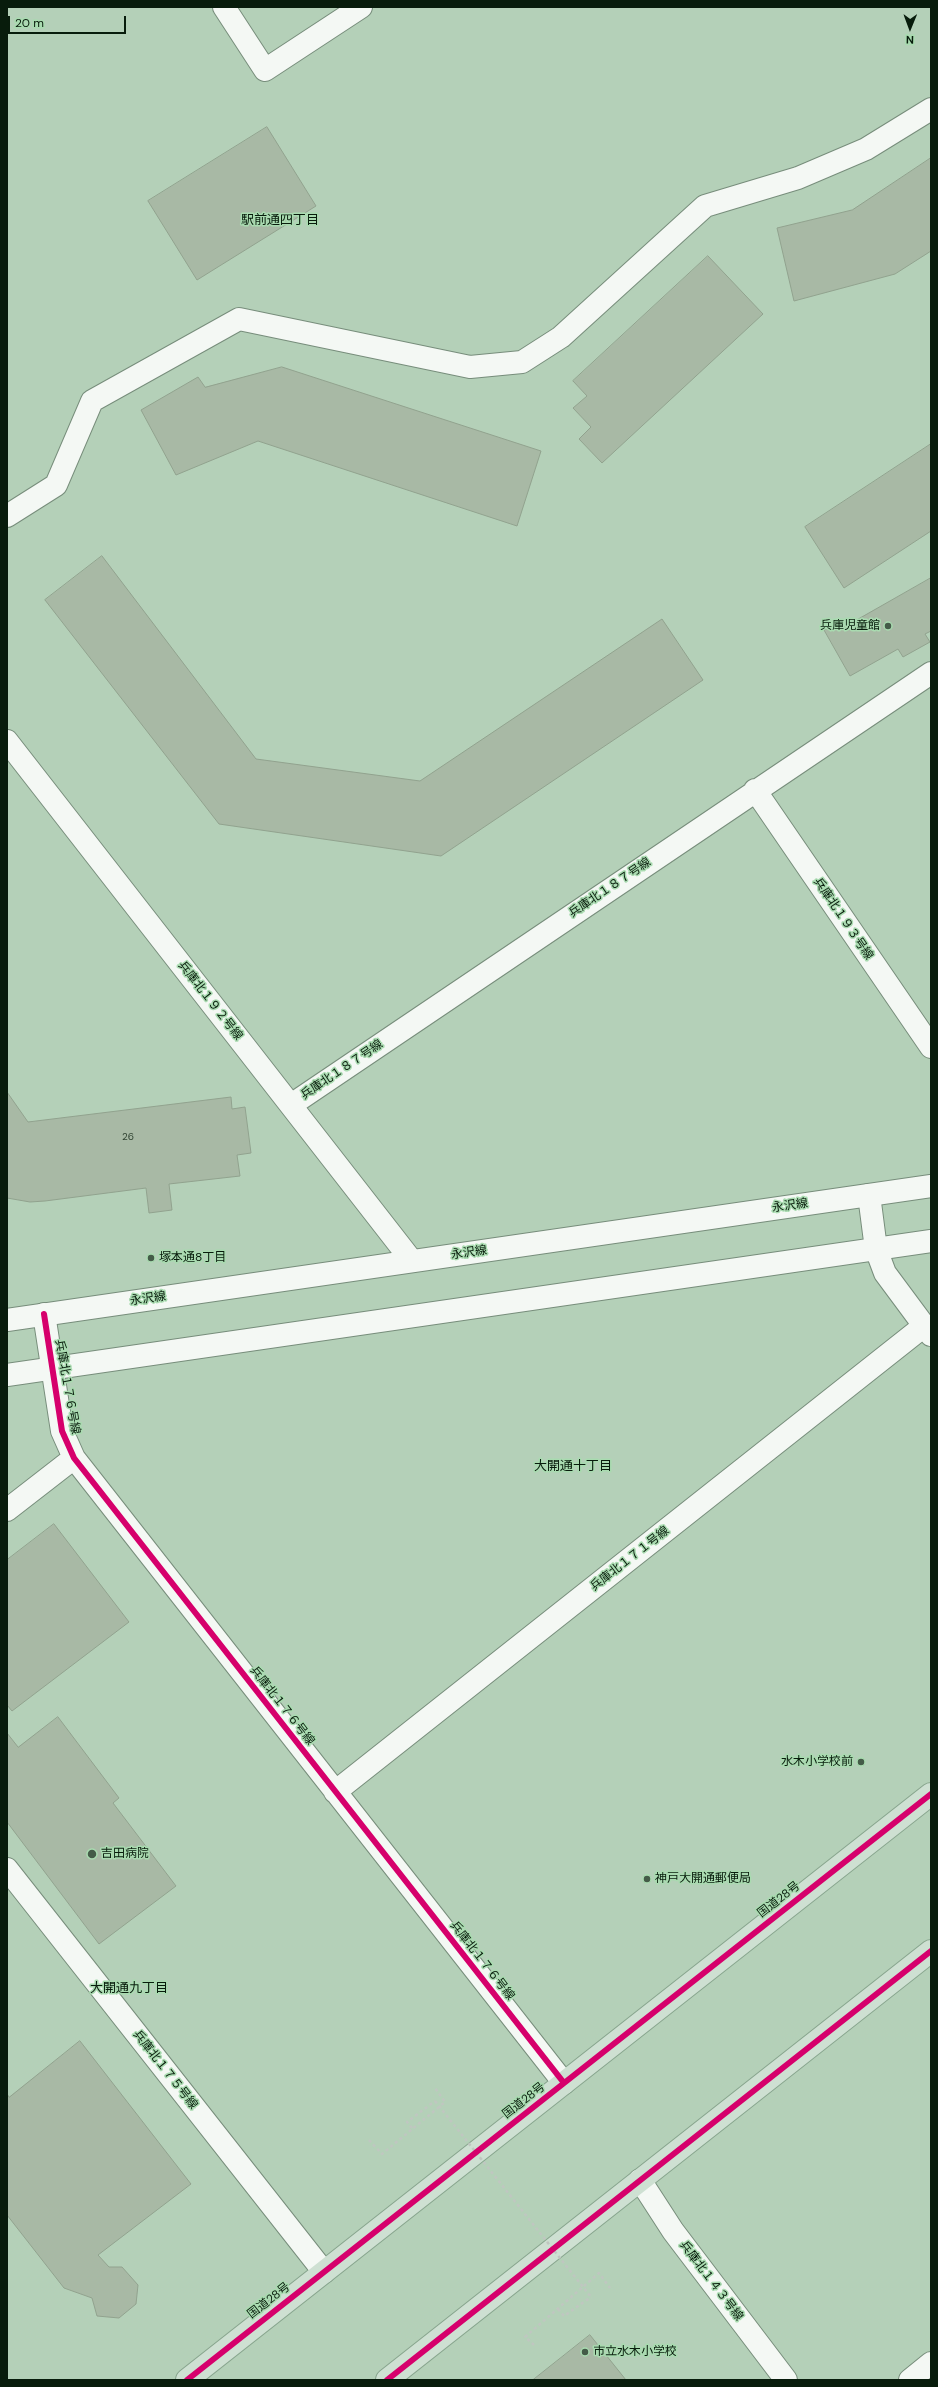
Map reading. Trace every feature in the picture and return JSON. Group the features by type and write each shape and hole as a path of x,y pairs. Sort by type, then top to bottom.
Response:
{"highway":[{"name":"国道28号","path":"187,2380 931,1794"},
{"path":"387,2380 931,1951"}],"street":[{"path":"224,7 265,70 361,7"},
{"path":"7,516 56,485 92,401 239,319 470,367 522,362 561,337 705,206 798,178 866,149 931,109"},
{"name":"兵庫北１８７号線","path":"291,1105 755,790 931,673"},
{"name":"兵庫北１９２号線","path":"7,741 412,1261"},
{"name":"兵庫北１９３号線","path":"755,790 931,1047"},
{"name":"永沢線","path":"7,1320 931,1186"},
{"path":"869,1195 876,1249 889,1281 927,1331"},
{"path":"7,1374 931,1241"},
{"name":"兵庫北１７６号線","path":"44,1314 62,1431 74,1458 564,2083"},
{"name":"兵庫北１７１号線","path":"336,1792 927,1331"},
{"path":"7,1510 74,1458"},
{"name":"兵庫北１７５号線","path":"7,1869 324,2272"},
{"name":"兵庫北１４３号線","path":"640,2180 672,2231 786,2380"},
{"path":"910,2380 931,2363"}],"path":[{"path":"369,2140 382,2154 445,2102 435,2088"},
{"path":"412,2128 407,2122 434,2101 591,2297 564,2316 558,2309"},
{"path":"534,2346 525,2337 599,2273 610,2288"}],"building":[{"path":"267,127 316,206 197,280 148,201"},
{"path":"931,158 931,251 895,274 794,301 777,228 852,210"},
{"path":"708,256 763,314 602,463 579,439 591,427 573,408 587,396 573,381"},
{"path":"282,367 541,451 517,526 258,441 176,475 141,410 198,377 205,387"},
{"path":"931,444 931,531 844,588 805,527"},
{"path":"102,556 256,759 420,781 662,619 703,680 441,856 219,824 45,600"},
{"name":"兵庫児童館","path":"931,578 931,631 925,634 930,642 903,657 898,649 850,676 824,630 837,624 840,629"},
{"path":"7,1092 28,1122 231,1097 232,1109 245,1107 251,1153 237,1155 240,1176 169,1184 172,1210 149,1213 146,1188 45,1201 30,1202 7,1198"},
{"path":"54,1524 129,1622 12,1711 7,1705 7,1560"},
{"name":"吉田病院","path":"58,1717 119,1798 113,1803 176,1886 99,1944 7,1822 7,1733 18,1747"},
{"path":"80,2041 191,2184 98,2255 109,2267 122,2267 138,2285 136,2304 119,2318 97,2316 92,2298 64,2288 7,2215 7,2094 9,2097"},
{"name":"市立水木小学校","path":"590,2335 626,2380 533,2380"}],"cycle path":[{"path":"44,1314 62,1431 74,1458 564,2083"},
{"path":"187,2380 931,1794"},
{"path":"387,2380 931,1951"}],"place":[{"name":"兵庫児童館","path":"888,626"},
{"name":"塚本通8丁目","path":"151,1258"},
{"name":"水木小学校前","path":"861,1762"},
{"name":"吉田病院","path":"92,1854"},
{"name":"神戸大開通郵便局","path":"647,1879"},
{"name":"市立水木小学校","path":"585,2352"}],"district":[{"name":"駅前通四丁目","path":"280,221"},
{"name":"大開通十丁目","path":"573,1467"},
{"name":"大開通九丁目","path":"129,1989"}]}
